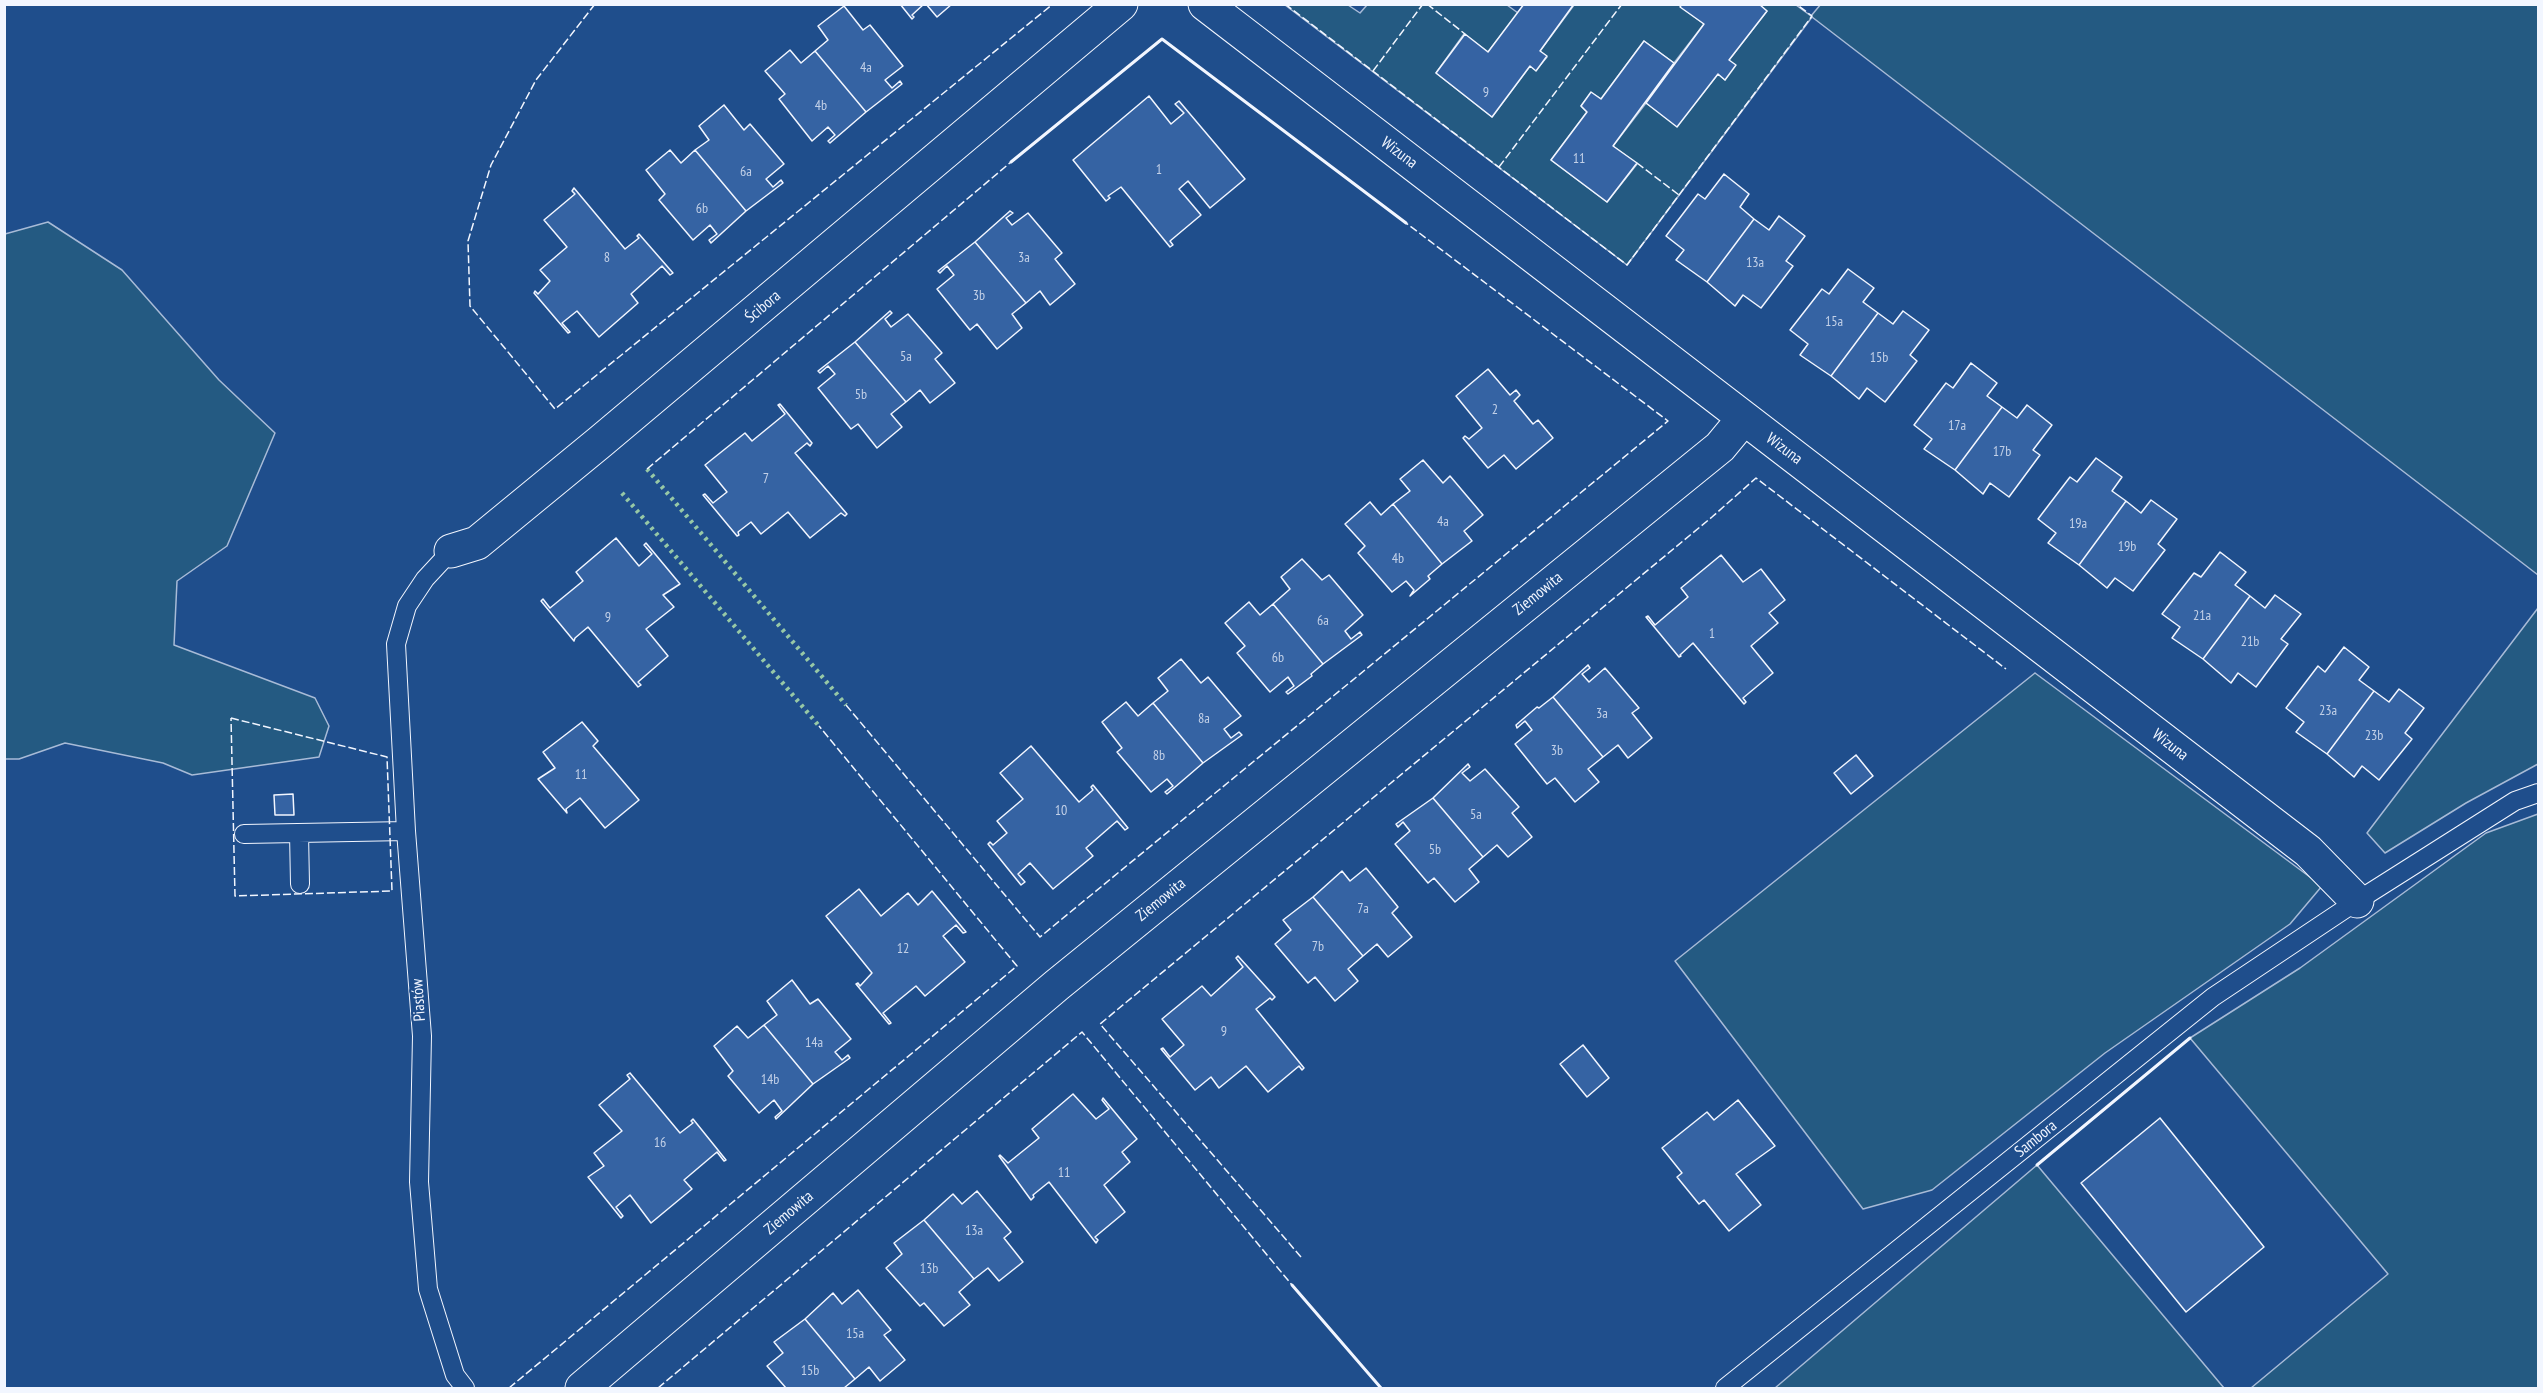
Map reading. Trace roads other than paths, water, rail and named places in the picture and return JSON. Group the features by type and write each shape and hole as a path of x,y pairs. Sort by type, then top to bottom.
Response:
{"street":[{"name":"Ścibora","path":"451,551 477,543 1121,4"},
{"name":"Wizuna","path":"1205,4 2308,851 2357,901"},
{"name":"Ziemowita","path":"582,1389 1056,985 1720,447 1744,418"}],"lane":[{"name":"Ścibora","path":"407,606 424,579 451,551"},
{"name":"Piastów","path":"407,606 396,644 406,831 422,1036 419,1182 428,1290 455,1375 465,1389"},
{"name":"Sambora","path":"1725,1389 2213,997 2357,901 2515,801 2538,793"},
{"path":"244,834 406,831"},
{"path":"299,833 300,884"}]}
